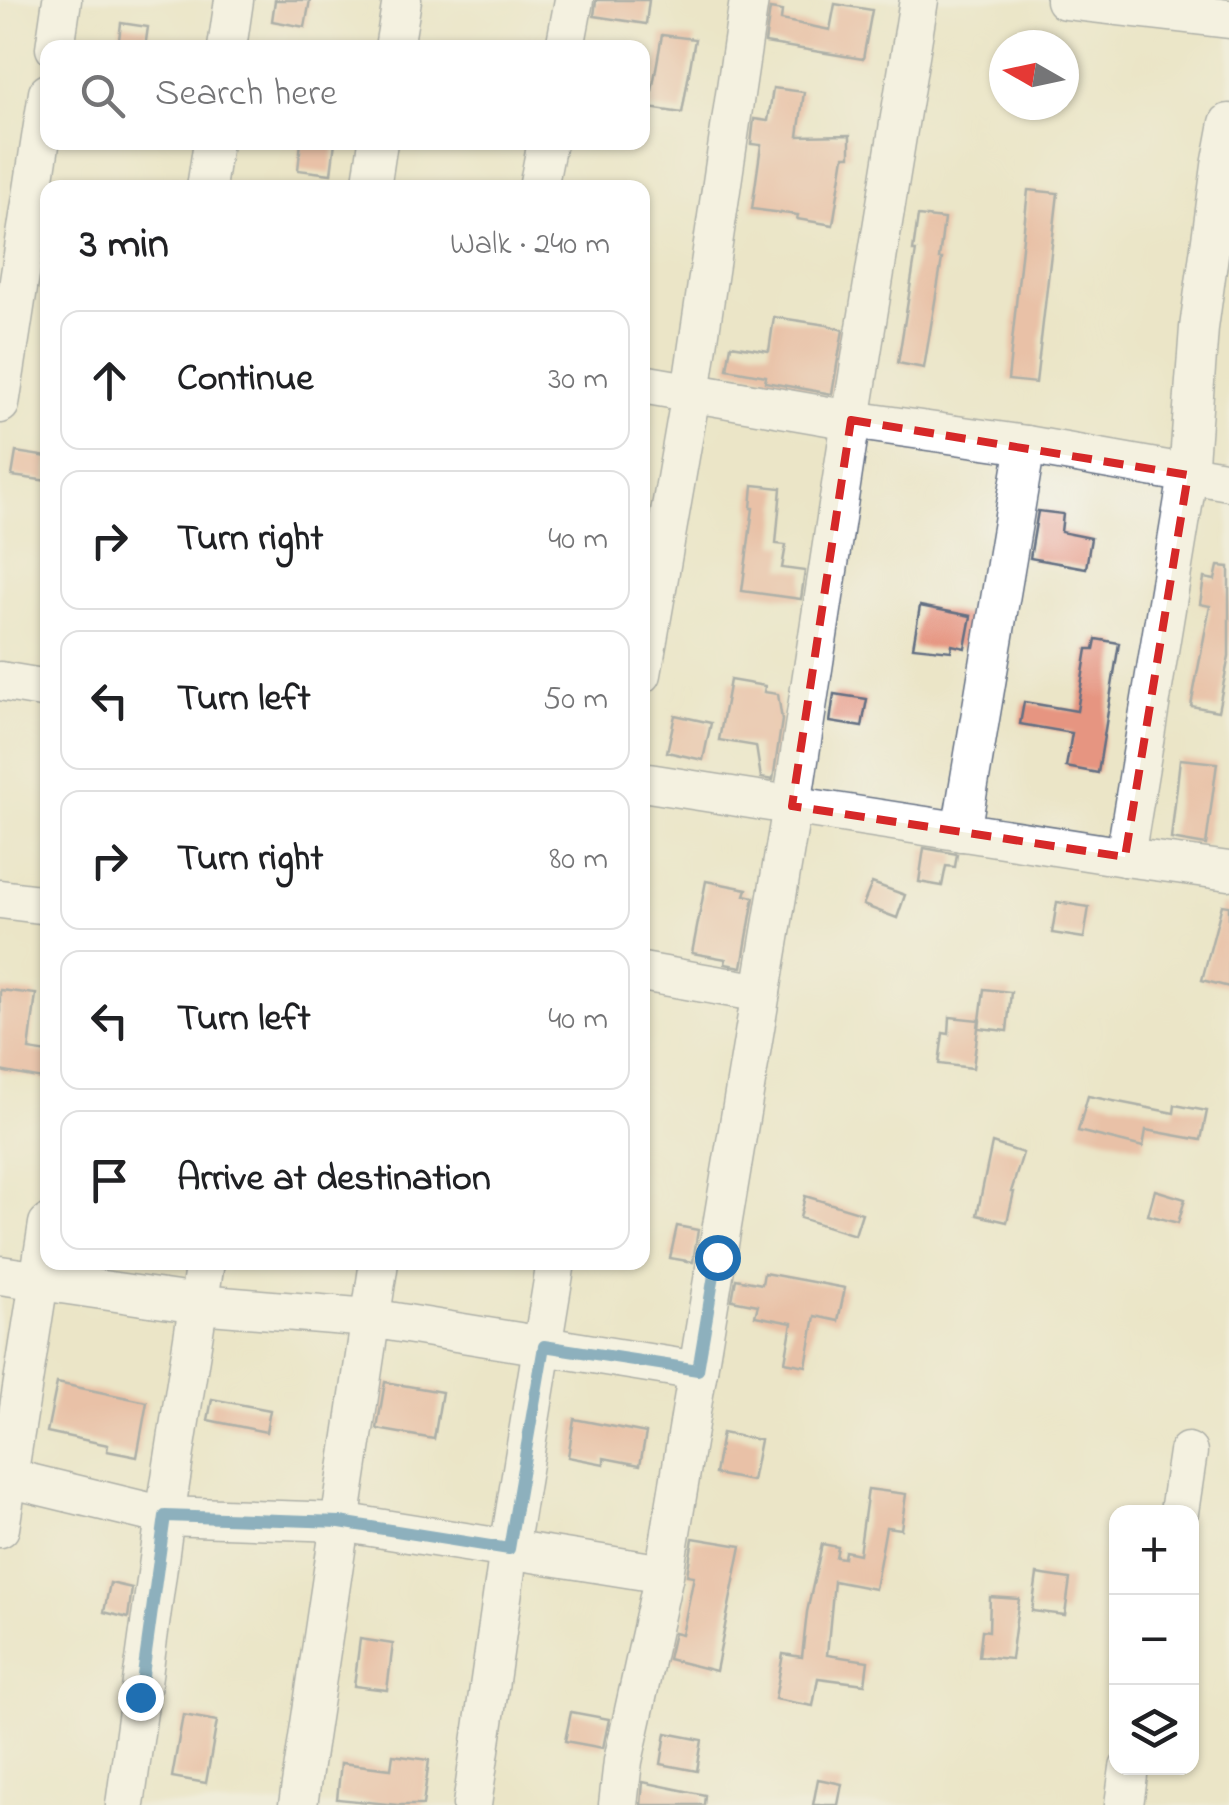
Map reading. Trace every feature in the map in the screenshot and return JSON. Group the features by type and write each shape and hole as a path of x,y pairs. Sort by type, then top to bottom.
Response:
{"street":[{"path":"56,40 62,0"},
{"path":"228,40 234,0"},
{"path":"395,40 402,0"},
{"path":"566,40 574,0"},
{"path":"650,627 749,0"},
{"path":"618,1805 620,1772 664,1574 761,993 919,0"},
{"path":"1069,0 1229,19"},
{"path":"1125,857 1188,475 1199,328 1229,123"},
{"path":"0,404 21,303 41,150"},
{"path":"207,180 212,150"},
{"path":"372,180 377,150"},
{"path":"540,180 545,150"},
{"path":"650,386 1229,481"},
{"path":"961,832 1026,445"},
{"path":"0,682 40,688"},
{"path":"650,783 1229,871"},
{"path":"0,899 40,903"},
{"path":"650,973 761,993"},
{"path":"0,1528 4,1477 40,1269"},
{"path":"125,1805 203,1270"},
{"path":"298,1805 378,1270"},
{"path":"472,1805 555,1270"},
{"path":"0,1274 198,1304 370,1318 698,1370"},
{"path":"1180,1505 1188,1452"},
{"path":"4,1477 165,1516 340,1522 664,1574"},
{"path":"1124,1805 1128,1775"}],"highlighted area":[{"path":"851,420 1188,475 1125,857 792,806"}],"building":[{"path":"275,0 310,0 305,27 272,21"},
{"path":"596,0 649,0 646,24 594,16"},
{"path":"835,4 872,10 863,59 765,43 770,9 782,11 781,20 830,30"},
{"path":"121,23 148,27 146,40 119,40"},
{"path":"662,35 695,39 682,113 650,108"},
{"path":"773,88 804,92 798,136 850,135 850,156 844,156 833,225 797,219 798,215 752,209 761,145 751,144 754,119 768,121"},
{"path":"300,150 334,150 331,174 298,170"},
{"path":"1028,190 1058,193 1036,383 1008,380"},
{"path":"918,216 944,219 942,259 924,368 898,363"},
{"path":"774,317 843,330 832,394 765,382 766,376 727,369 731,345 769,351"},
{"path":"16,452 40,456 40,480 12,476"},
{"path":"753,485 781,488 776,544 786,545 782,568 805,571 801,599 742,591"},
{"path":"1038,511 1063,514 1061,532 1091,538 1086,568 1030,558"},
{"path":"1218,566 1229,567 1229,656 1218,711 1191,706 1210,606 1200,604 1204,578 1215,580"},
{"path":"920,606 971,616 965,648 952,645 951,651 913,647"},
{"path":"1096,639 1119,643 1098,773 1066,767 1072,733 1020,724 1024,702 1077,711 1087,649 1094,649"},
{"path":"730,680 765,686 764,692 778,694 782,720 773,780 761,778 756,746 719,740"},
{"path":"834,694 867,699 862,727 830,722"},
{"path":"675,715 711,723 703,760 667,752"},
{"path":"1180,759 1217,763 1206,845 1171,839"},
{"path":"924,848 957,854 955,867 946,866 942,886 919,882"},
{"path":"706,881 747,889 745,895 754,897 742,967 725,964 726,959 692,953"},
{"path":"872,883 905,895 897,918 863,905"},
{"path":"1057,902 1089,907 1084,938 1052,933"},
{"path":"1222,905 1229,906 1229,987 1202,980"},
{"path":"984,989 1011,992 1007,1031 979,1028"},
{"path":"0,990 36,994 29,1050 40,1052 40,1078 0,1071"},
{"path":"950,1017 979,1020 973,1068 939,1064 943,1033 949,1034"},
{"path":"1088,1096 1174,1113 1175,1105 1207,1111 1201,1140 1146,1130 1143,1147 1078,1131"},
{"path":"992,1143 1023,1153 1007,1222 977,1215"},
{"path":"1155,1190 1185,1199 1178,1223 1148,1215"},
{"path":"805,1196 862,1213 855,1235 800,1218"},
{"path":"677,1226 698,1230 693,1262 670,1258"},
{"path":"764,1273 845,1288 838,1321 815,1316 806,1366 785,1362 792,1323 755,1316 758,1305 732,1300 736,1279 762,1284"},
{"path":"385,1382 442,1392 434,1439 377,1429"},
{"path":"57,1383 147,1402 137,1457 107,1451 108,1445 47,1432"},
{"path":"212,1399 270,1410 266,1432 208,1420"},
{"path":"574,1419 646,1433 640,1465 568,1457"},
{"path":"722,1433 760,1440 752,1481 715,1474"},
{"path":"868,1489 906,1494 901,1529 886,1527 875,1589 834,1581 827,1655 868,1661 865,1684 818,1678 813,1706 775,1699 783,1654 802,1657 822,1544 838,1547 836,1557 844,1558 845,1551 859,1554"},
{"path":"693,1538 741,1546 716,1671 668,1659 674,1633 682,1635 694,1576 687,1575"},
{"path":"1037,1574 1070,1579 1065,1615 1032,1611"},
{"path":"110,1583 132,1588 128,1618 104,1612"},
{"path":"990,1597 1019,1599 1011,1659 979,1656 982,1630 989,1631"},
{"path":"360,1639 393,1644 387,1690 354,1686"},
{"path":"571,1712 609,1719 603,1748 565,1741"},
{"path":"183,1715 217,1721 206,1783 172,1777"},
{"path":"666,1733 702,1740 697,1771 661,1764"},
{"path":"393,1755 429,1760 423,1805 337,1799 341,1763 391,1769"},
{"path":"818,1779 842,1784 838,1805 813,1805"},
{"path":"643,1782 705,1795 704,1805 641,1805"}],"route":[{"path":"140,1697 165,1516 340,1522 509,1549 544,1346 698,1370 717,1257"}]}
